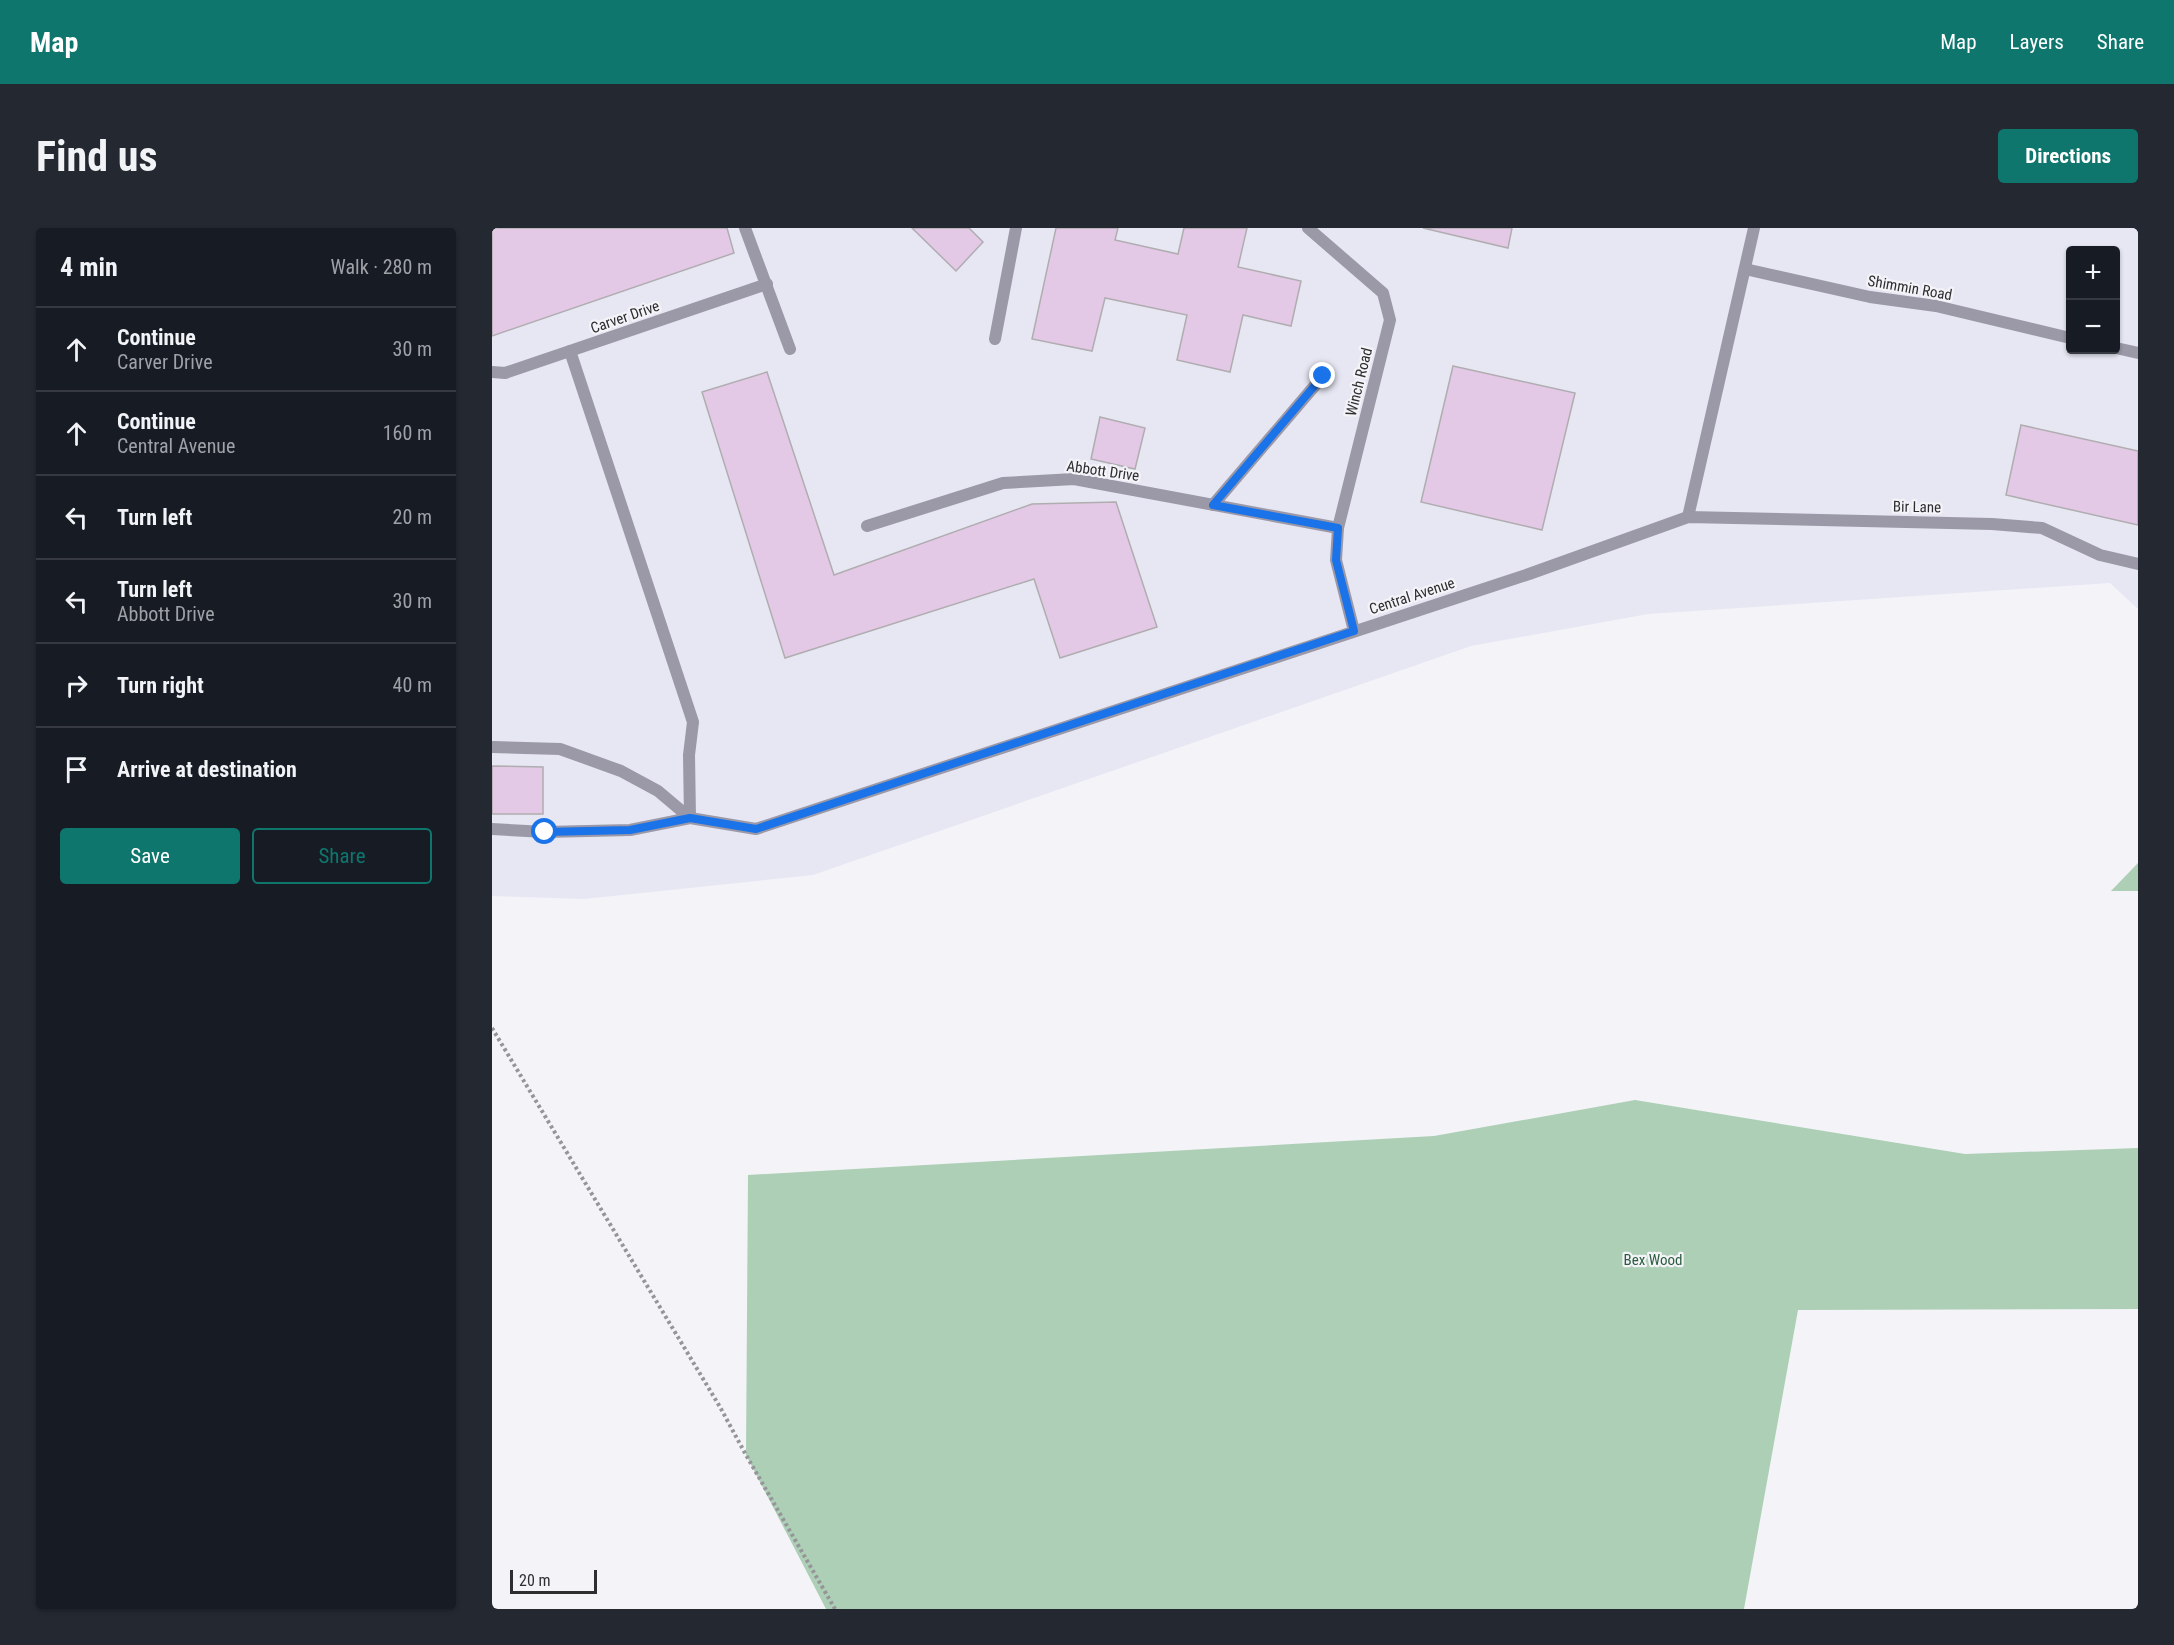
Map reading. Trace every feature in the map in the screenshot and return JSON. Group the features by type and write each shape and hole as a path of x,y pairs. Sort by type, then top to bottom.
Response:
{"lane":[{"path":"745,228 790,349"},
{"path":"995,339 1016,228"},
{"name":"Winch Road","path":"1308,228 1383,293 1390,320 1338,528 1336,560 1354,631"},
{"path":"1688,517 1754,228"},
{"name":"Shimmin Road","path":"1745,269 1870,297 1936,306 2066,337"},
{"name":"Carver Drive","path":"492,372 504,373 766,284"},
{"path":"2120,349 2138,353"},
{"path":"570,351 693,722 689,755 690,818"},
{"path":"1213,505 1323,376"},
{"name":"Abbott Drive","path":"867,526 1003,483 1074,479 1338,528"},
{"name":"Bir Lane","path":"1688,517 1992,524 2042,528 2100,555 2138,564"},
{"name":"Central Avenue","path":"690,818 756,829 1529,574 1688,517"},
{"path":"492,747 560,749 621,771 658,791 690,818"},
{"path":"492,829 545,832 630,830 690,818"}],"path":[{"path":"492,1028 720,1407 835,1609"}],"shaded area":[{"path":"492,228 2138,228 2138,609 2110,583 1648,614 1471,646 813,875 584,899 492,896"}],"green space":[{"path":"2138,863 2138,891 2111,891"},
{"name":"Bex Wood","path":"1635,1100 1965,1154 2138,1148 2138,1309 1798,1310 1744,1609 826,1609 746,1455 748,1175 1434,1136"}],"building":[{"path":"492,228 727,228 734,253 492,336"},
{"path":"912,228 969,228 983,242 956,271"},
{"path":"1056,228 1118,228 1115,240 1178,254 1184,228 1247,228 1238,267 1301,281 1291,326 1243,315 1230,372 1177,360 1187,315 1105,298 1092,351 1032,339"},
{"path":"1423,228 1512,228 1508,248"},
{"path":"1453,366 1575,393 1542,530 1421,502"},
{"path":"767,372 834,575 1032,504 1116,502 1157,627 1060,658 1034,579 785,658 702,392"},
{"path":"1100,417 1145,428 1135,469 1091,459"},
{"path":"2021,425 2138,451 2138,525 2006,495"},
{"path":"492,766 543,767 543,814 492,814"}],"route":[{"path":"545,832 630,830 690,818 756,829 1354,631 1336,560 1338,528 1213,505 1323,376"}]}
